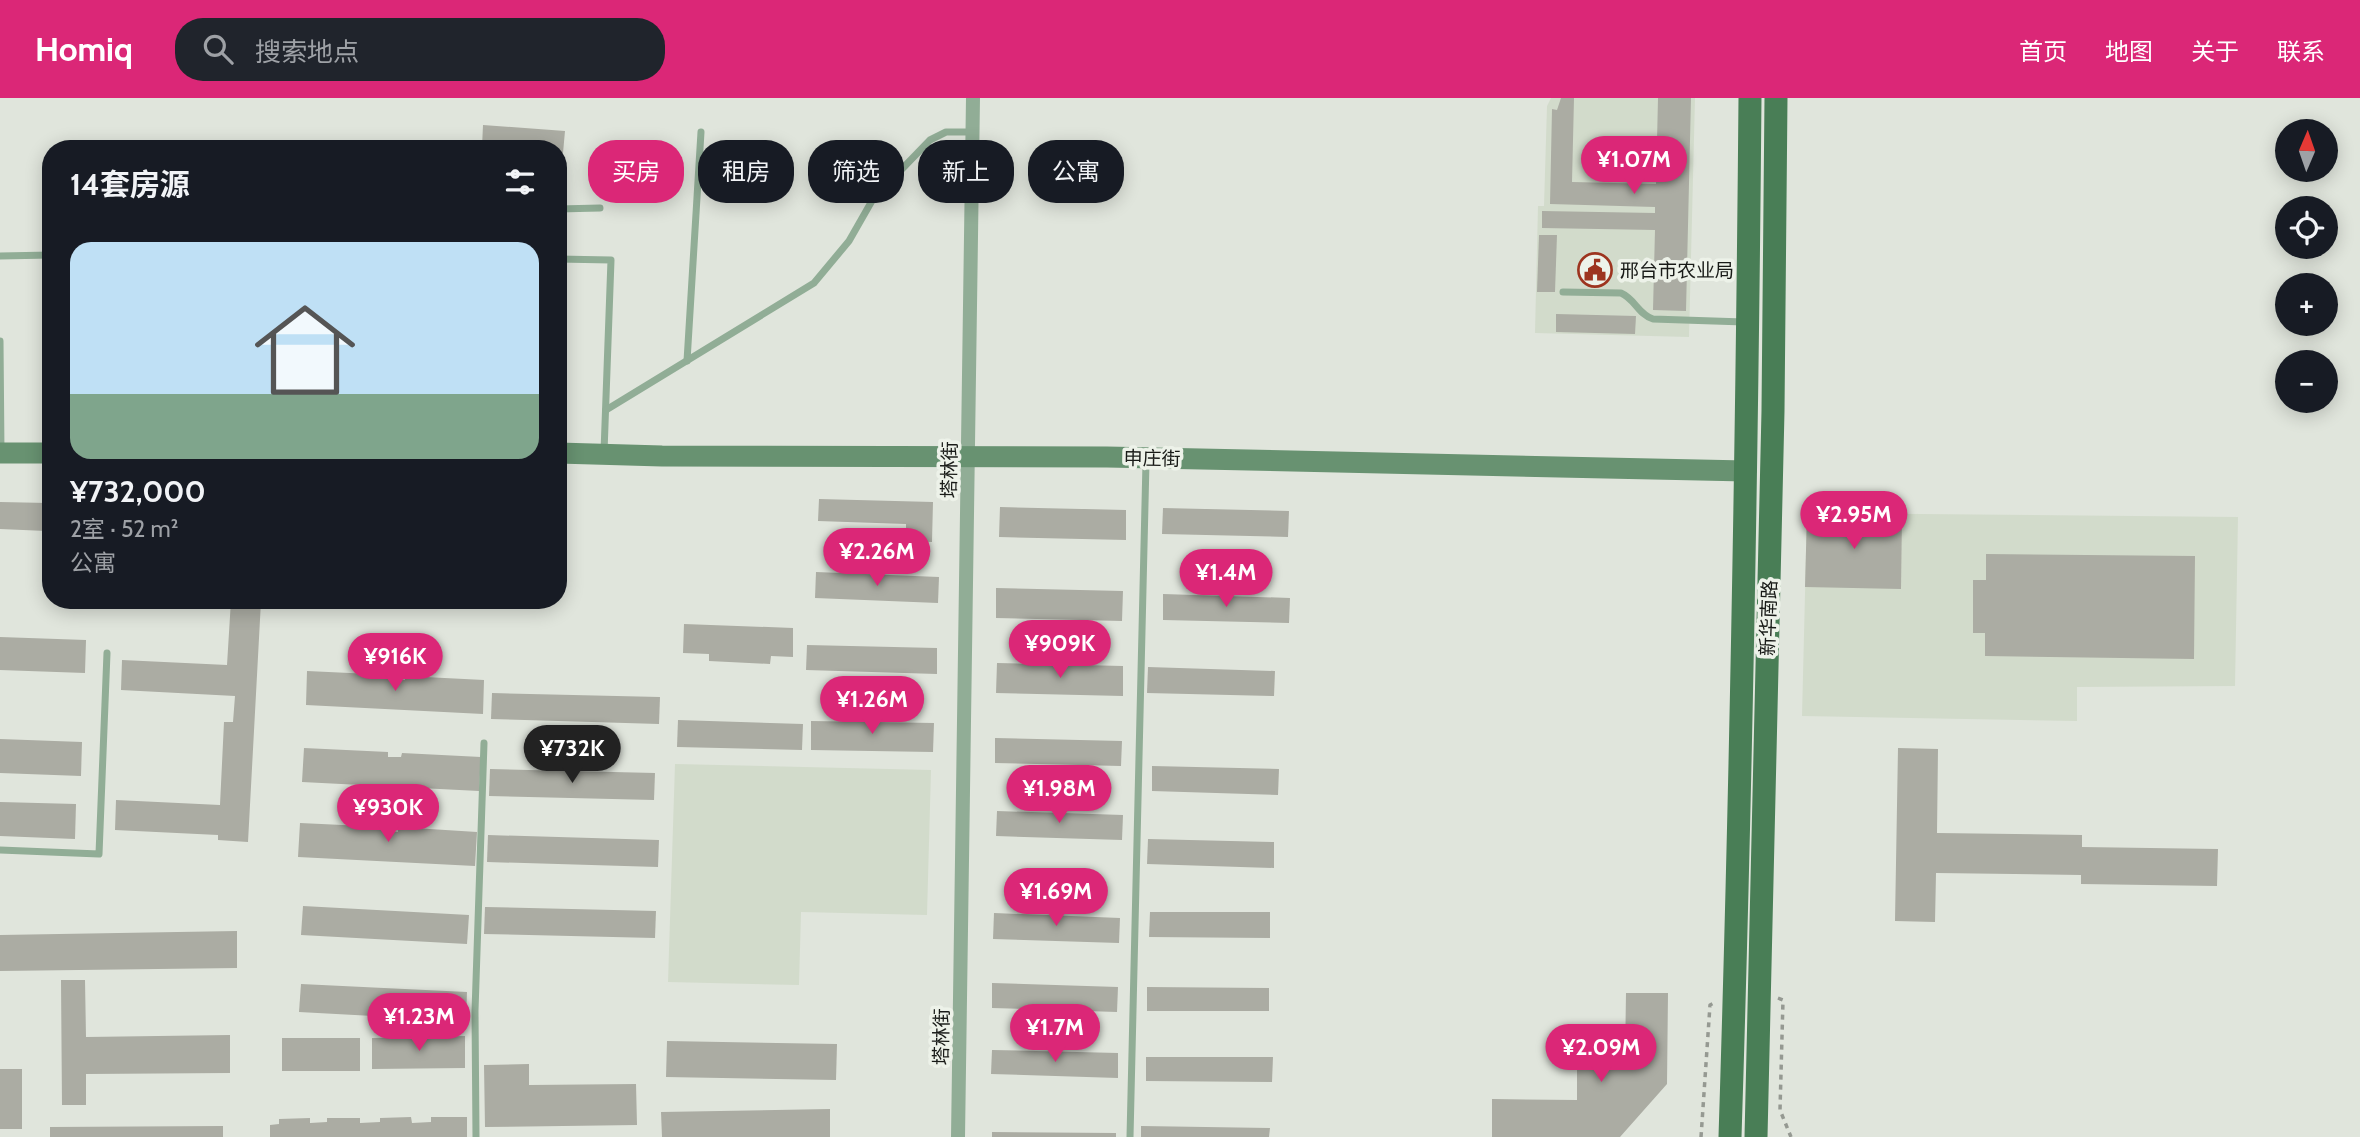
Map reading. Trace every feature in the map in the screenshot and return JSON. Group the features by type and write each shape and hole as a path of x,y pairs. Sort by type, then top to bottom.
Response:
{"main road":[{"name":"新华南路","path":"1730,1137 1746,471 1750,98"},
{"name":"新华南路","path":"1756,1137 1773,411 1776,98"}],"street":[{"name":"塔林街","path":"958,1137 973,98"},
{"path":"1,453 42,453"},
{"name":"申庄街","path":"567,453 1146,458 1746,471"}],"lane":[{"path":"687,361 701,132"},
{"path":"606,410 814,283 849,241 873,199 930,140 946,132 972,132"},
{"path":"567,209 600,208"},
{"path":"0,256 42,255"},
{"path":"567,259 611,260 604,454"},
{"path":"1563,292 1621,293 1629,296 1645,317 1653,319 1748,322"},
{"path":"0,341 1,453"},
{"path":"1130,1137 1146,458"},
{"path":"0,850 99,854 107,653"},
{"path":"475,1137 475,1011 484,743"}],"path":[{"path":"1759,991 1783,1000 1780,1110 1791,1137"},
{"path":"1701,1137 1710,1005 1735,992"}],"shaded area":[{"path":"1551,98 1695,98 1689,337 1535,333 1538,206 1544,206 1547,106"},
{"path":"1807,513 2238,517 2235,686 2077,687 2077,721 1802,716"},
{"path":"675,764 931,770 927,915 801,912 799,985 668,982"}],"building":[{"path":"1561,98 1574,98 1572,182 1656,184 1658,98 1691,98 1686,311 1653,310 1655,230 1542,228 1542,211 1655,213 1655,207 1550,204 1552,109 1557,110"},
{"path":"483,125 565,131 564,140 482,140"},
{"path":"1539,235 1557,235 1555,292 1537,292"},
{"path":"1556,314 1636,316 1635,334 1556,332"},
{"path":"819,499 933,502 932,542 906,541 906,524 818,521"},
{"path":"0,502 42,503 42,531 0,529"},
{"path":"1000,507 1126,510 1126,540 999,537"},
{"path":"1163,508 1289,511 1288,537 1162,534"},
{"path":"1807,513 1902,516 1901,589 1805,587"},
{"path":"1986,554 2195,556 2194,659 1985,656 1985,633 1973,633 1973,580 1986,580"},
{"path":"816,572 939,577 938,603 815,598"},
{"path":"996,588 1123,591 1122,621 996,618"},
{"path":"1163,594 1290,598 1289,623 1163,620"},
{"path":"230,609 261,609 248,842 218,840 218,835 115,830 116,800 220,805 224,722 233,722 235,696 121,690 122,660 227,665"},
{"path":"684,624 793,628 793,657 771,656 770,664 709,661 709,654 683,653"},
{"path":"0,637 86,640 85,673 0,670"},
{"path":"807,645 937,648 937,674 806,670"},
{"path":"997,663 1123,666 1123,696 996,693"},
{"path":"1148,667 1275,671 1274,696 1147,693"},
{"path":"307,671 392,675 392,680 405,680 405,676 484,680 483,714 306,705"},
{"path":"492,693 660,697 659,724 491,719"},
{"path":"678,720 803,724 802,750 677,747"},
{"path":"811,721 934,723 933,752 811,750"},
{"path":"995,738 1122,741 1121,766 995,763"},
{"path":"0,739 82,742 81,776 0,773"},
{"path":"304,748 388,752 388,757 401,757 402,753 481,757 479,791 302,782"},
{"path":"1898,748 1938,749 1937,833 2082,835 2082,847 2218,849 2217,886 2081,884 2081,875 1936,873 1935,922 1895,921"},
{"path":"1152,766 1279,769 1278,795 1152,791"},
{"path":"490,769 655,773 654,800 489,796"},
{"path":"0,802 76,804 75,839 0,836"},
{"path":"997,811 1123,815 1122,840 996,836"},
{"path":"300,823 385,827 384,831 398,832 398,827 477,832 475,866 298,857"},
{"path":"488,835 659,840 658,867 487,862"},
{"path":"1148,839 1274,842 1274,868 1147,864"},
{"path":"303,906 469,915 467,944 301,935"},
{"path":"485,907 656,911 655,938 484,934"},
{"path":"1150,912 1270,912 1270,938 1149,937"},
{"path":"994,913 1120,918 1119,943 993,939"},
{"path":"237,931 237,968 0,971 0,935"},
{"path":"61,980 85,980 86,1037 230,1035 230,1073 86,1074 86,1105 62,1105"},
{"path":"992,983 1118,987 1117,1012 992,1008"},
{"path":"301,984 467,992 466,1021 299,1012"},
{"path":"1147,987 1269,988 1269,1011 1147,1011"},
{"path":"1626,993 1668,993 1667,1084 1620,1137 1492,1137 1492,1099 1577,1100 1577,1057 1625,1058"},
{"path":"465,1036 465,1068 372,1069 372,1038"},
{"path":"282,1038 360,1038 360,1071 282,1071"},
{"path":"667,1041 837,1044 836,1080 666,1077"},
{"path":"992,1050 1118,1053 1118,1078 991,1074"},
{"path":"1146,1057 1273,1057 1272,1082 1146,1081"},
{"path":"529,1064 529,1085 636,1084 637,1125 485,1127 484,1065"},
{"path":"0,1069 22,1069 22,1129 0,1129"},
{"path":"830,1109 830,1137 662,1137 661,1112"},
{"path":"411,1117 412,1123 431,1122 431,1117 467,1117 467,1137 270,1137 270,1125 279,1124 279,1119 310,1118 310,1123 327,1122 327,1118 360,1118 360,1123 380,1122 380,1118"},
{"path":"223,1126 223,1137 50,1137 50,1127"},
{"path":"1141,1126 1270,1128 1269,1137 1141,1137"},
{"path":"992,1132 1116,1133 1116,1137 992,1137"}],"place":[{"name":"邢台市农业局","path":"1595,270"}]}
